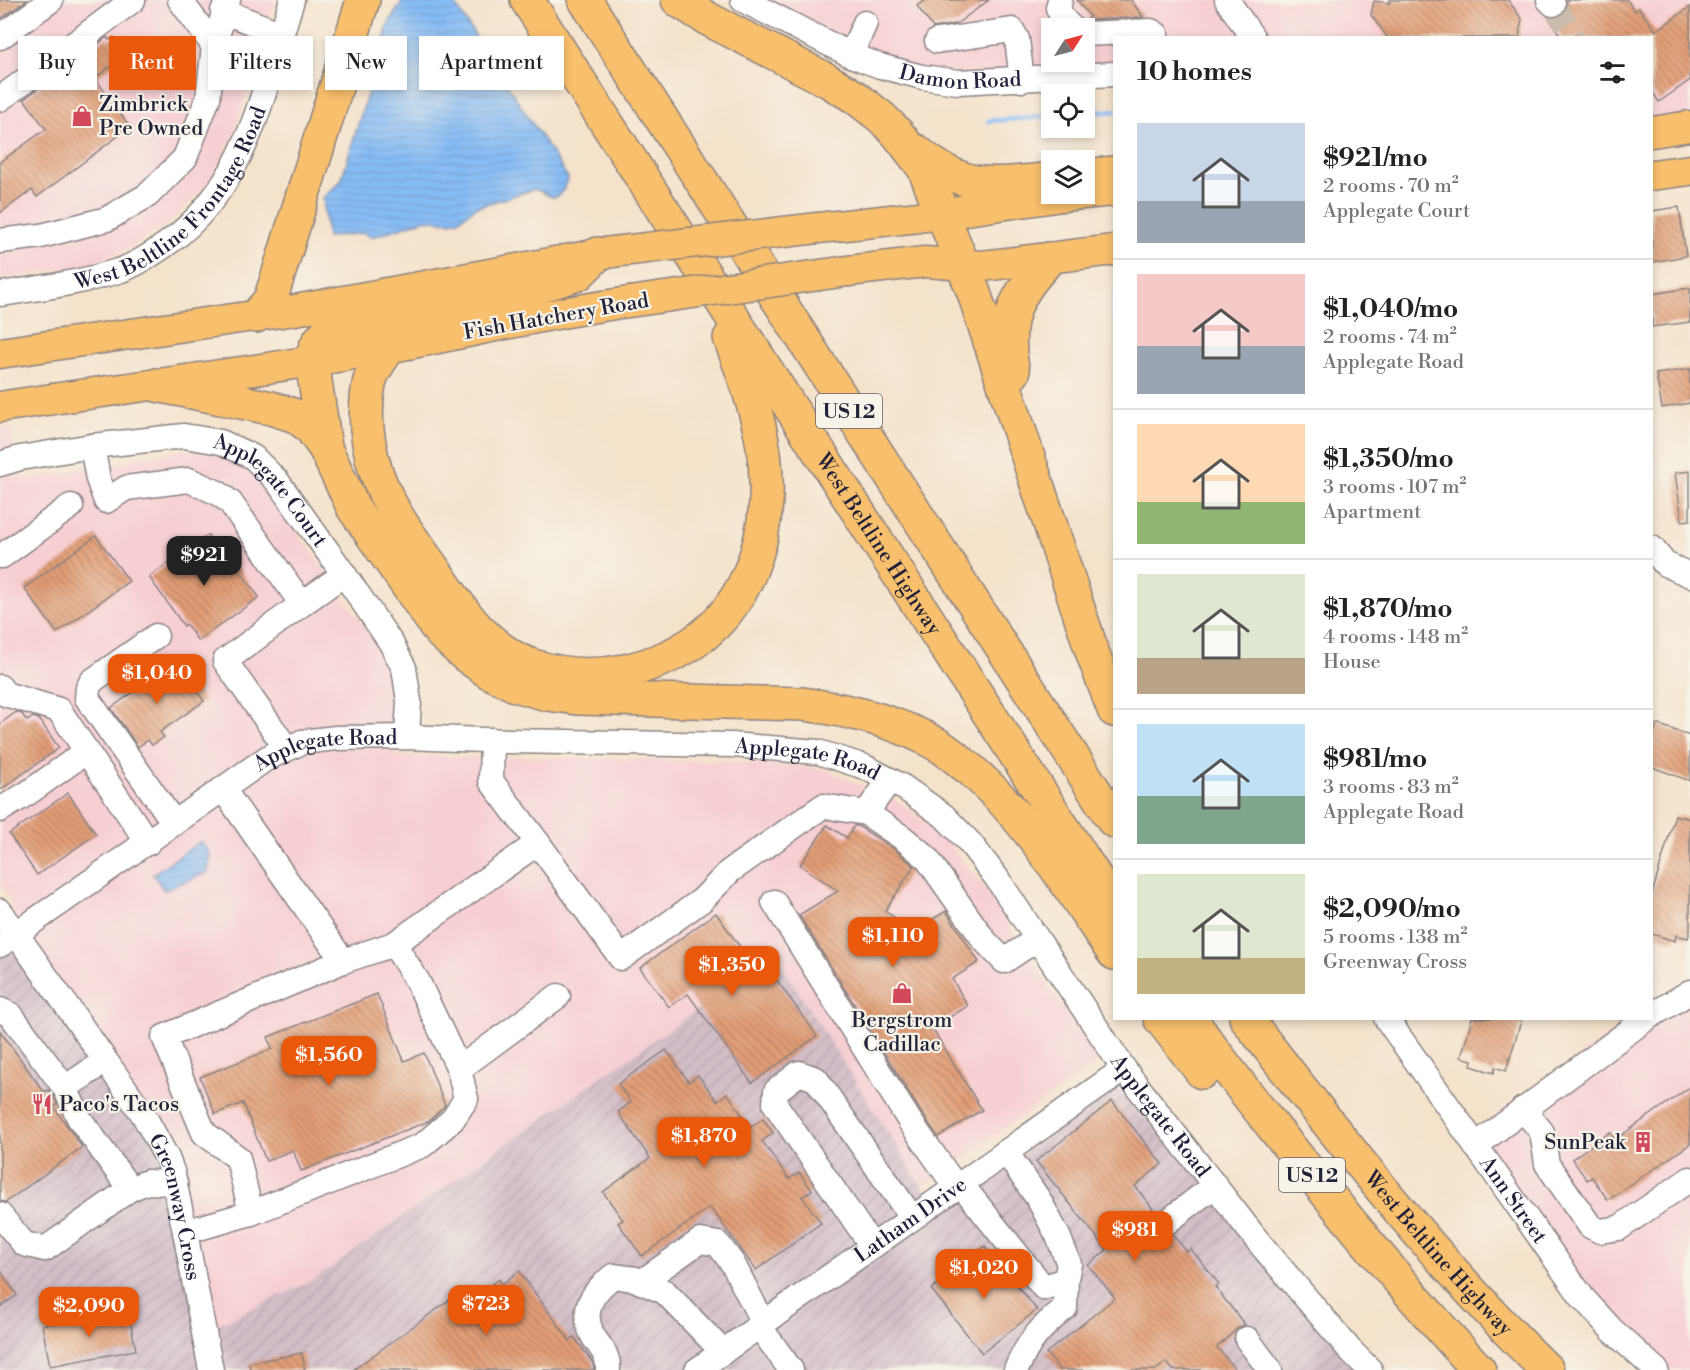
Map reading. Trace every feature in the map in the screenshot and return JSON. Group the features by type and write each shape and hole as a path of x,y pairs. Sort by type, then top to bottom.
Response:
{"highway":[{"path":"256,316 270,300 363,0"},
{"name":"West Beltline Highway","path":"527,0 1113,904"},
{"name":"US 12","path":"585,0 1113,819"},
{"path":"678,0 708,19 827,80 855,97 881,117 927,160 963,180 997,185 1041,180"},
{"path":"898,134 924,168 974,293 1093,654 1113,707"},
{"path":"1095,175 1113,173"},
{"path":"325,448 312,361 314,349 320,338 330,330 468,308 578,274 601,254"},
{"path":"1049,259 1033,276 1016,303 1008,344 1054,535"},
{"path":"388,348 370,379 367,421 371,455 392,508 451,594 477,628 500,649 528,664 562,674 591,676 622,672 651,664 680,652 704,634 722,617 740,593 751,573 759,549 765,517 763,447 746,383 714,291"},
{"path":"157,385 271,408 296,416 310,427 325,448 354,509 440,632 465,655 489,672 515,685 547,694 577,698 803,704 838,709 877,718 928,740 950,753 1012,810 1049,858 1113,952"},
{"path":"1163,1020 1243,1124 1290,1176 1439,1328"},
{"name":"West Beltline Highway","path":"1191,1020 1313,1176 1439,1328 1479,1370"},
{"name":"West Beltline Highway","path":"1248,1020 1347,1149 1400,1213 1474,1295 1547,1370"},
{"path":"1271,1020 1339,1125 1400,1213"}],"main road":[{"path":"1653,132 1690,126"},
{"path":"1653,175 1690,170"},
{"path":"0,353 256,316 601,254 942,214 1062,196 1113,191"},
{"name":"Fish Hatchery Road","path":"0,408 312,361 577,310 848,270 925,262 982,266 1113,250"}],"street":[{"path":"0,37 51,0"},
{"path":"0,99 133,0"},
{"path":"180,0 208,38"},
{"name":"West Beltline Frontage Road","path":"0,294 73,283 123,269 144,259 181,233 218,194 242,153 259,107 292,0"},
{"path":"743,0 851,55 865,23"},
{"path":"1060,0 1058,8 1065,18"},
{"path":"1227,0 1251,36"},
{"path":"217,36 225,6 281,34"},
{"path":"937,41 1012,30 1017,39 1022,80"},
{"path":"1095,34 1150,31 1156,34"},
{"name":"Damon Road","path":"851,55 880,66 922,77 958,82 1113,74"},
{"path":"0,241 41,236 107,219 148,195 185,158 209,90"},
{"name":"Applegate Court","path":"0,464 20,458 92,446 184,436 221,442 253,457 277,481 391,643 404,668 410,701 407,737"},
{"path":"92,446 98,478 106,501 126,488 189,480 218,493 230,502 302,604"},
{"path":"0,556 70,506"},
{"path":"1653,549 1665,564 1690,576"},
{"path":"287,749 225,661 344,574"},
{"path":"156,636 92,681 88,688 87,698 174,823"},
{"path":"0,687 5,694 59,710 148,843"},
{"name":"Applegate Road","path":"8,940 267,758 302,742 336,738 407,737 732,745 818,752 865,767 903,787 944,816 970,843 996,877 1124,1069 1265,1249 1350,1350 1370,1370"},
{"path":"492,740 491,781 621,958 702,900 730,871 823,806 866,813 926,857 984,940 1004,961 1038,939"},
{"path":"0,810 87,752"},
{"path":"866,813 890,780"},
{"path":"223,789 343,961"},
{"path":"251,1213 238,1158 204,1132 164,1037 343,961 394,944 538,843"},
{"path":"774,902 909,1120 963,1191 1044,1288 1066,1279"},
{"name":"Greenway Cross","path":"0,911 8,940 105,1061 143,1114 167,1158 175,1183 211,1370"},
{"path":"185,1232 251,1213 423,1145 452,1120 466,1099 459,1069 418,982 394,944"},
{"path":"1653,1014 1690,992"},
{"path":"459,1069 558,996"},
{"path":"0,1010 11,1015 65,1088 79,1118 130,1189"},
{"name":"Ann Street","path":"1387,1020 1582,1297 1612,1330 1656,1370"},
{"path":"1475,1146 1644,1020"},
{"path":"65,1088 105,1061"},
{"name":"Latham Drive","path":"697,1370 912,1218 963,1191 1011,1160 1124,1069"},
{"path":"872,1246 775,1104 776,1091 799,1073 816,1079 912,1218"},
{"path":"1524,1109 1542,1132 1547,1164 1590,1226 1600,1231 1619,1228 1690,1179"},
{"path":"1011,1160 1039,1200 1058,1236 1069,1264 1065,1308 1039,1330 1016,1370"},
{"path":"0,1215 24,1244 45,1249 130,1189 147,1182 175,1183"},
{"path":"1167,1222 1215,1185"},
{"path":"641,1282 700,1241 718,1244 733,1264 761,1324 790,1370"},
{"path":"609,1370 609,1360 591,1332 587,1311 597,1289 613,1276 641,1282 665,1292 723,1352"},
{"path":"1247,1339 1270,1370"}],"shaded area":[{"path":"0,0 276,0 265,36 208,36 208,90 248,90 234,135 209,182 171,222 129,248 87,266 0,279"},
{"path":"743,0 1690,0 1690,126 1653,132 1653,36 1113,36 1113,74 922,77"},
{"path":"10,425 22,479 184,450 208,452 240,464 264,485 388,660 395,698 394,755 746,761 825,769 903,804 944,838 986,890 1098,1062 923,1187 775,955 313,1280 204,1331 16,934 9,897 0,884 0,426"},
{"path":"0,924 167,1158 204,1331 313,1280 775,955 939,1213 1117,1087 1257,1240 1370,1370 0,1370"},
{"path":"1690,977 1690,1370 1656,1370 1612,1330 1468,1135 1630,1020 1653,1020 1653,1003"}],"water":[{"path":"403,0 452,0 475,36 419,36 419,90 511,90 568,178 564,189 558,196 552,197 535,189 476,207 458,220 450,222 426,219 372,237 364,233 327,237 323,198 341,181 369,90 407,90 407,36 385,36 389,23"},
{"path":"201,841 210,855 208,872 164,890 153,874"}],"building":[{"path":"0,0 27,0 0,19"},
{"path":"926,0 989,0 956,24 933,28 917,6"},
{"path":"1077,0 1131,0 1143,17 1095,20 1090,17"},
{"path":"1390,0 1508,0 1522,19 1519,36 1387,36 1371,15 1374,1 1390,3"},
{"path":"1567,0 1627,0 1635,11 1639,8 1656,31 1690,7 1690,80 1659,102 1653,93 1653,36 1561,36 1548,17 1556,18 1567,8"},
{"name":"Zimbrick Pre Owned","path":"107,37 109,40 109,68 97,77 97,44"},
{"name":"Zimbrick Pre Owned","path":"97,81 130,127 37,197 32,190 0,213 0,162 46,129 24,99 36,90 97,90"},
{"path":"1679,207 1686,256 1653,262 1653,211"},
{"path":"1690,288 1690,322 1653,327 1653,294"},
{"path":"1690,369 1690,403 1662,408 1656,374"},
{"path":"1690,471 1690,520 1682,521 1675,473"},
{"path":"208,535 213,543 221,538 236,559 233,561 259,597 198,641 186,624 184,626 149,577"},
{"path":"96,536 129,581 57,633 24,588"},
{"path":"176,662 204,701 160,732 164,737 152,745 148,740 138,747 111,708"},
{"path":"16,712 22,714 27,721 33,717 39,719 59,748 0,790 0,724"},
{"path":"1657,724 1690,736 1690,781 1653,767 1653,737"},
{"path":"68,793 96,834 37,875 9,834"},
{"path":"1675,815 1690,819 1690,931 1688,938 1676,935 1675,941 1653,934 1653,891"},
{"name":"Bergstrom Cadillac","path":"827,825 847,838 854,826 858,826 894,849 914,866 885,911 901,922 908,934 946,911 979,962 952,979 968,1006 932,1028 982,1110 938,1137 799,915 838,891 800,865"},
{"path":"716,913 752,964 761,958 817,1036 752,1083 688,994 669,1007 640,968"},
{"path":"377,994 404,1061 424,1053 445,1105 429,1121 301,1171 293,1150 266,1161 243,1103 215,1114 200,1077 272,1049 268,1037"},
{"path":"1471,1020 1521,1020 1506,1071 1495,1067 1494,1073 1471,1066 1472,1060 1461,1057"},
{"path":"0,1031 44,1092 48,1090 53,1095 57,1104 54,1107 82,1147 6,1202 0,1201"},
{"path":"666,1050 689,1082 698,1075 717,1101 727,1093 751,1127 763,1118 773,1133 762,1141 789,1179 799,1173 812,1190 802,1197 821,1223 756,1270 710,1207 642,1256 618,1223 623,1220 603,1192 650,1158 618,1112 631,1102 618,1084"},
{"name":"SunPeak","path":"1690,1087 1690,1144 1608,1200 1592,1177 1587,1180 1572,1159 1610,1132 1615,1140"},
{"path":"1112,1101 1162,1164 1135,1186 1156,1213 1153,1223 1155,1230 1162,1235 1173,1235 1187,1252 1191,1249 1219,1284 1215,1287 1245,1325 1238,1328 1217,1347 1236,1370 1173,1370 1166,1362 1156,1370 1060,1370 1046,1353 1115,1298 1088,1265 1107,1250 1036,1161"},
{"path":"985,1246 1037,1310 982,1353 931,1289"},
{"path":"0,1270 17,1295 0,1307"},
{"path":"519,1271 570,1341 574,1337 593,1363 594,1370 353,1370 455,1296 462,1306 499,1279 502,1284"},
{"path":"124,1310 126,1317 129,1316 136,1350 50,1366 42,1325"},
{"path":"302,1353 305,1370 250,1370 249,1363"}],"waterway":[{"path":"1095,112 1113,111"},
{"path":"989,121 1041,117"}],"tunnel":[{"path":"1553,4 1574,36"}],"place":[{"name":"Zimbrick Pre Owned","path":"82,116"},
{"name":"Bergstrom Cadillac","path":"902,993"},
{"name":"Paco's Tacos","path":"42,1104"},
{"name":"SunPeak","path":"1643,1142"}]}
